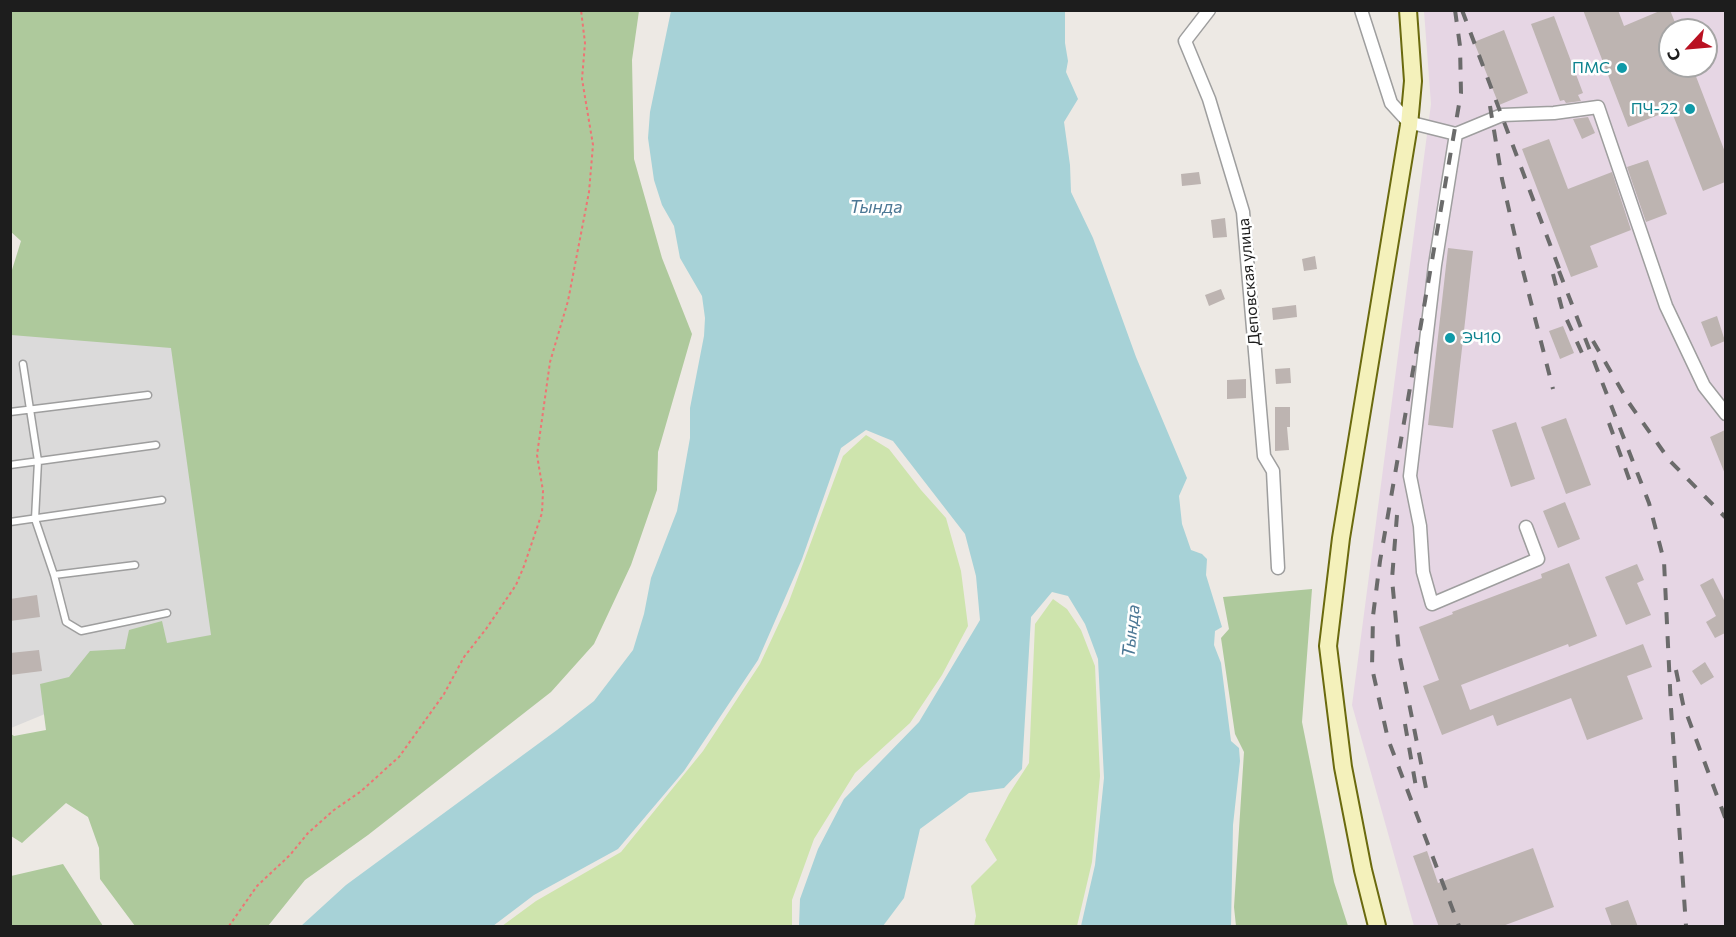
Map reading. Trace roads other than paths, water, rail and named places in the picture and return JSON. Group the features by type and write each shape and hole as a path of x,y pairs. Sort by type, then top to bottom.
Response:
{"street":[{"name":"Деповская улица","path":"1209,10 1185,41 1209,99 1243,212 1264,456 1273,471 1278,568"},
{"path":"1361,10 1390,103 1409,125"},
{"path":"1377,927 1342,767 1328,646 1341,538 1409,125 1413,81 1408,10"},
{"path":"1409,125 1412,126 1412,123 1456,134 1502,115 1554,113 1598,107 1666,306 1704,386 1725,414"},
{"path":"1456,134 1435,265 1410,476 1420,526 1423,572 1432,604 1538,559 1526,527"}],"lane":[{"path":"23,364 38,461 35,519 54,574 66,622 81,631 167,613"},
{"path":"10,412 148,395"},
{"path":"10,465 156,445"},
{"path":"10,522 162,500"},
{"path":"54,574 135,565"}],"water":[{"name":"Тында","path":"671,11 1065,11 1065,43 1068,61 1066,72 1078,99 1064,122 1071,192 1093,238 1136,357 1187,478 1179,496 1182,524 1191,550 1202,554 1207,559 1206,575 1222,627 1215,631 1214,645 1221,663 1231,741 1239,748 1240,761 1233,825 1231,926 1081,926 1095,865 1104,778 1098,659 1085,624 1068,596 1052,592 1031,617 1022,769 1004,788 969,793 920,829 904,898 883,926 799,926 800,899 818,849 844,799 919,722 980,620 976,576 965,534 893,441 866,430 841,448 802,559 758,660 684,771 618,849 534,895 493,926 301,926 346,885 594,701 633,650 644,614 651,578 677,511 690,438 690,408 704,336 705,318 702,296 680,258 674,226 662,205 654,180 648,138 650,112"}],"railway":[{"path":"1455,10 1460,46 1461,93 1380,561 1373,616 1372,668 1388,739 1459,926"},
{"path":"1462,10 1563,279"},
{"path":"1490,106 1502,179 1553,389"},
{"path":"1559,271 1649,503 1664,561 1671,708 1686,926"},
{"path":"1553,274 1562,309 1582,353"},
{"path":"1593,341 1629,403 1670,461 1726,518"},
{"path":"1609,423 1632,487"},
{"path":"1397,515 1392,579 1399,653 1428,798"},
{"path":"1676,670 1683,704 1726,820"},
{"path":"1405,724 1416,787"}],"place":[{"name":"ПМС","path":"1622,68"},
{"name":"ПЧ-22","path":"1690,109"},
{"name":"ЭЧ10","path":"1450,338"}]}
